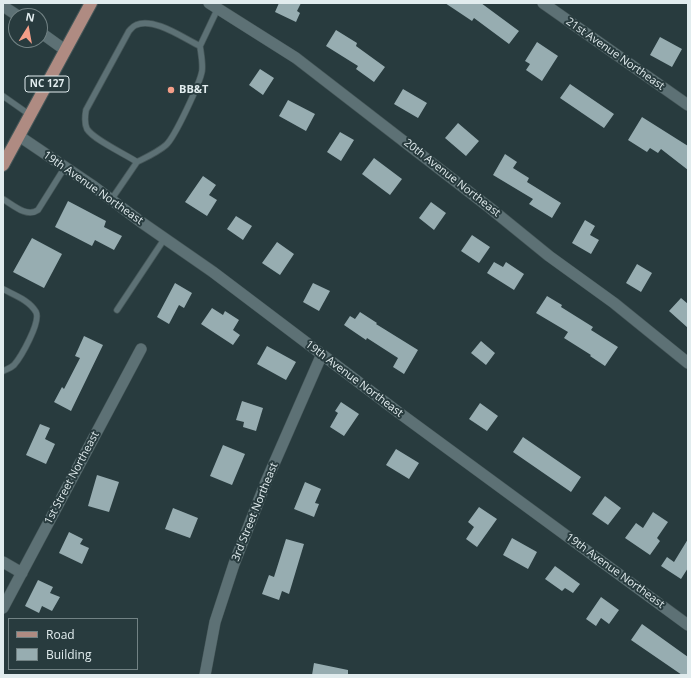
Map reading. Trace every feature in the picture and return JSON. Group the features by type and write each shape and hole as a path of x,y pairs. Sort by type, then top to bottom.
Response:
{"main road":[{"name":"NC 127","path":"3,165 91,3"}],"street":[{"name":"21st Avenue Northeast","path":"543,3 688,105"},
{"name":"20th Avenue Northeast","path":"213,6 296,58 484,203 549,256 614,303 688,363"},
{"path":"48,38 65,50"},
{"name":"19th Avenue Northeast","path":"19,136 213,272 289,331 688,625"},
{"name":"1st Street Northeast","path":"3,608 141,349"},
{"name":"3rd Street Northeast","path":"205,675 216,618 234,564 266,482 322,354"},
{"path":"3,562 22,573"}],"lane":[{"path":"111,200 137,162 155,153 167,144 175,132 199,82 202,69 200,46 213,6"},
{"path":"137,162 94,137 87,129 85,121 86,110 129,31 135,25 143,23 157,24 200,46"},
{"path":"3,96 30,115"},
{"path":"3,199 27,213 34,213 38,210 65,167"},
{"path":"117,310 165,238"},
{"path":"3,289 23,300 32,307 37,314 36,322 21,356 12,366 3,371"}],"building":[{"path":"279,3 301,3 297,11 300,13 296,22 275,12"},
{"path":"445,3 481,3 519,31 509,44 474,18 472,21"},
{"path":"336,30 357,43 356,46 385,67 374,82 356,69 358,66 326,46"},
{"path":"660,37 682,49 672,67 650,55"},
{"path":"537,42 558,56 542,81 526,70 530,64 525,61"},
{"path":"260,69 274,78 263,95 249,85"},
{"path":"570,84 614,114 604,128 560,98"},
{"path":"403,89 427,103 418,118 394,104"},
{"path":"288,100 315,114 306,131 279,116"},
{"path":"642,117 688,146 688,170 661,149 658,153 650,148 647,152 628,140"},
{"path":"458,123 479,141 466,156 445,138"},
{"path":"340,132 354,140 341,161 327,152"},
{"path":"505,154 517,162 513,168 529,178 527,182 561,203 552,218 529,204 533,199 493,175"},
{"path":"374,158 402,179 390,195 362,174"},
{"path":"203,176 216,185 209,195 217,200 207,216 185,202"},
{"path":"68,201 106,221 104,227 122,236 114,250 95,240 92,246 55,227"},
{"path":"431,202 446,213 434,230 419,218"},
{"path":"236,216 252,226 243,240 227,229"},
{"path":"585,220 595,226 590,235 599,240 591,254 572,243"},
{"path":"472,235 490,247 479,263 461,251"},
{"path":"32,238 62,254 44,288 13,272"},
{"path":"277,242 294,254 280,275 262,263"},
{"path":"494,262 503,267 506,262 524,274 514,290 487,273"},
{"path":"637,264 652,273 641,292 626,283"},
{"path":"175,283 192,293 184,308 179,305 169,324 157,317"},
{"path":"313,283 330,291 319,311 303,302"},
{"path":"547,296 562,305 561,307 593,327 591,330 618,347 605,366 564,338 568,332 536,313"},
{"path":"681,298 688,304 688,328 669,311"},
{"path":"212,308 223,315 225,311 239,320 233,330 240,335 233,345 201,324"},
{"path":"360,312 377,323 376,324 418,350 404,374 393,367 398,358 367,338 366,340 344,325 350,316 355,319"},
{"path":"84,336 103,345 71,411 54,402 62,387 64,389 80,358 75,356"},
{"path":"481,341 495,353 486,365 471,353"},
{"path":"267,346 296,362 286,380 257,364"},
{"path":"242,401 263,408 256,431 243,427 244,422 236,420"},
{"path":"341,402 359,414 344,436 330,427 338,413 335,411"},
{"path":"480,403 498,416 487,431 469,419"},
{"path":"40,424 50,428 45,439 55,444 46,464 26,455"},
{"path":"523,437 581,477 571,492 513,452"},
{"path":"223,445 245,454 232,485 210,476"},
{"path":"396,449 419,463 409,479 386,465"},
{"path":"97,475 119,482 109,512 88,506"},
{"path":"305,482 321,489 315,503 319,504 314,517 294,509"},
{"path":"605,496 621,508 608,525 592,514"},
{"path":"479,507 497,519 477,547 466,539 474,527 468,522"},
{"path":"173,508 198,518 190,538 165,529"},
{"path":"653,512 668,522 657,538 660,541 650,555 625,538 636,523 643,528"},
{"path":"69,532 83,539 80,544 89,548 82,564 59,553"},
{"path":"512,538 537,552 528,569 503,555"},
{"path":"286,539 304,544 289,594 282,591 279,600 262,594 269,575 274,577"},
{"path":"688,539 688,568 681,579 661,566 667,557 674,562"},
{"path":"555,566 580,584 573,593 565,588 562,591 545,579"},
{"path":"38,580 53,587 50,593 60,597 52,611 42,606 39,613 25,606"},
{"path":"601,597 619,610 609,624 601,618 596,626 586,619"},
{"path":"642,624 688,657 688,675 682,675 631,640"},
{"path":"314,663 348,670 348,675 312,675"}],"place":[{"name":"BB&T","path":"171,90"}]}
